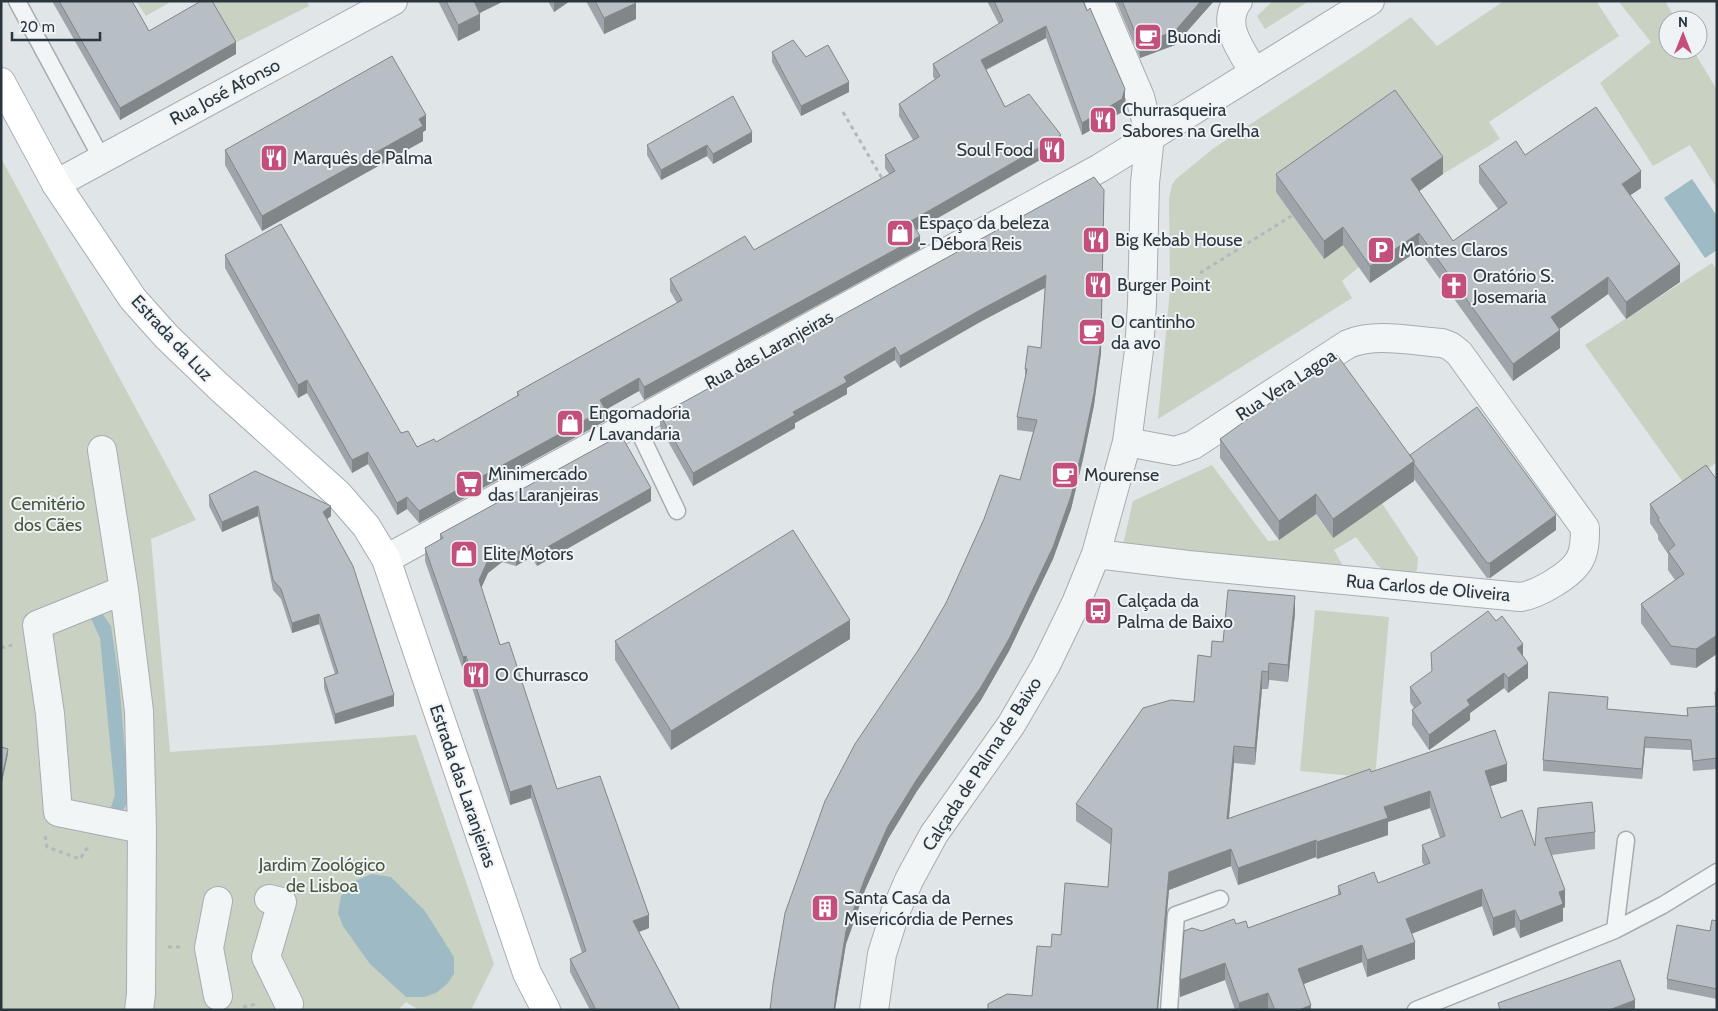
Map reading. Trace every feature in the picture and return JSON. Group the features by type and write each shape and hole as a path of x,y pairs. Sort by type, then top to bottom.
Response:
{"main road":[{"name":"Estrada da Luz","path":"1,82 56,184 134,299 167,337 218,386 338,494 366,526 386,559"},
{"name":"Estrada das Laranjeiras","path":"386,559 527,973 546,1010"}],"street":[{"name":"Rua José Afonso","path":"56,184 393,1"},
{"path":"1099,1 1140,97 1150,136"},
{"path":"1238,1 1232,9 1230,24 1233,36 1254,72"},
{"name":"Rua das Laranjeiras","path":"386,559 1100,168 1370,1"},
{"name":"Calçada de Palma de Baixo","path":"874,1010 882,954 909,880 934,834 1011,725 1041,673 1076,603 1096,554 1127,442 1139,350 1145,183 1150,136"},
{"name":"Rua Vera Lagoa","path":"1127,442 1165,450 1184,449 1340,350 1361,339 1374,338 1442,343 1450,346"},
{"name":"Rua Carlos de Oliveira","path":"1096,554 1188,565 1520,597 1537,592 1576,566 1584,550 1585,528 1459,353 1450,346"},
{"path":"102,450 124,590 139,712 142,829 151,946 139,1010"},
{"path":"124,590 37,625 50,714 58,812 142,829"},
{"path":"269,899 282,902 266,957 280,1005"},
{"path":"218,901 203,948 218,996"}],"lane":[{"path":"17,1 102,159"},
{"path":"635,423 677,511"},
{"path":"1615,930 1626,840"},
{"path":"1416,1010 1615,930 1663,905 1717,872"},
{"path":"1169,1010 1176,915 1220,899"}],"path":[{"path":"843,112 885,183"},
{"path":"1200,273 1292,215"}],"green space":[{"path":"136,1 172,1 146,16"},
{"path":"210,1 307,1 309,6 237,42"},
{"path":"1273,1 1309,1 1265,29 1257,16"},
{"path":"1504,1 1596,1 1619,36 1489,122 1500,139 1443,174 1395,108 1276,191 1323,258 1344,244 1359,267 1342,281 1352,298 1158,419 1170,290 1169,198 1172,185 1176,179 1214,148 1411,17 1437,46"},
{"path":"1618,1 1665,1 1670,10 1658,10 1658,60 1699,60 1717,90 1717,188 1690,145 1653,166 1600,83 1651,42"},
{"name":"Jardim Zoológico de Lisboa","path":"1,158 196,520 151,539 170,752 416,735 494,964 471,1010 419,1010 406,1002 398,1010 1,1010"},
{"path":"1712,263 1717,270 1717,462 1685,485 1585,345"},
{"path":"1212,465 1268,541 1279,540 1315,514 1333,538 1382,503 1418,558 1417,570 1410,576 1388,574 1377,565 1356,537 1334,550 1343,566 1122,549 1133,501"},
{"path":"1315,610 1389,617 1375,778 1300,771"}],"water":[{"path":"1692,179 1717,216 1717,250 1705,258 1664,198"},
{"path":"99,609 111,626 119,680 129,800 122,812 110,810 115,795 100,638 88,612"},
{"path":"372,874 391,877 425,911 454,957 454,974 447,984 436,993 424,997 406,997 370,964 343,926 338,913 341,896 357,880"}],"building":[{"path":"59,1 132,1 149,31 201,1 212,1 236,42 120,108"},
{"path":"446,1 474,1 480,14 458,25"},
{"path":"595,1 635,1 636,3 604,18"},
{"path":"994,1 1083,1 1087,11 1090,8 1125,89 1122,99 1082,123 1046,26 981,60 1005,107 1029,94 1061,135 911,221 920,236 644,387 639,378 600,400 605,409 419,511 407,497 397,503 368,452 352,460 307,380 298,385 225,255 281,224 401,433 408,431 417,447 434,439 436,442 519,395 517,392 682,300 670,279 745,236 754,250 895,171 885,155 919,137 899,104 940,76 933,64 1003,21"},
{"path":"1122,1 1201,1 1175,31 1140,44"},
{"path":"793,40 806,57 828,45 849,82 801,106 772,52"},
{"path":"392,56 426,115 419,119 423,126 262,216 225,150"},
{"path":"1395,90 1443,157 1411,179 1453,241 1507,203 1479,166 1516,141 1525,155 1596,107 1641,171 1622,184 1680,264 1626,302 1608,277 1551,317 1560,330 1513,364 1419,233 1370,266 1343,227 1324,241 1276,174"},
{"path":"733,96 752,132 713,154 707,145 661,170 647,145"},
{"path":"1094,177 1104,190 1101,341 1094,393 1083,446 1071,496 1053,547 1009,639 981,687 917,779 888,826 865,878 846,931 834,1010 770,1010 785,913 825,801 855,744 919,649 946,603 984,519 1000,475 1020,480 1037,420 1017,417 1027,369 1025,369 1028,346 1041,348 1046,275 900,356 895,347 844,377 847,382 793,412 795,415 693,473 660,415"},
{"path":"1337,355 1414,461 1333,519 1316,494 1279,521 1220,439"},
{"path":"1477,407 1556,515 1490,563 1487,563 1414,464 1410,455"},
{"path":"621,435 651,488 537,553 531,544 516,553 502,549 488,560 479,580 500,645 509,642 557,789 600,776 649,915 633,921 680,1010 596,1010 570,959 586,951 531,785 510,792 466,656 463,657 425,548 443,538 440,534"},
{"path":"1706,465 1717,480 1717,635 1696,649 1671,646 1641,604 1684,574 1668,551 1675,545 1650,504"},
{"path":"255,471 331,506 323,512 353,566 394,695 335,714 324,678 338,673 319,614 292,623 281,589 273,580 258,506 222,522 209,495"},
{"path":"793,530 850,620 671,731 615,641"},
{"path":"1228,590 1295,596 1288,665 1269,663 1268,672 1262,671 1255,748 1234,746 1227,819 1370,769 1371,772 1495,730 1507,764 1485,771 1501,818 1522,810 1535,846 1538,808 1592,802 1595,832 1545,838 1565,890 1559,892 1563,904 1520,921 1515,910 1493,918 1482,889 1406,919 1415,942 1367,960 1362,945 1298,969 1311,1005 1299,1010 1275,1010 1268,993 1239,1003 1225,963 1180,980 1184,931 1192,928 1202,931 1234,919 1236,924 1246,921 1248,928 1341,894 1338,886 1374,872 1378,883 1430,863 1422,845 1445,836 1430,791 1384,807 1388,818 1317,842 1316,840 1238,868 1231,849 1169,872 1157,1010 988,1010 988,1004 1007,994 1032,996 1037,946 1051,947 1052,934 1061,935 1065,883 1108,887 1112,829 1076,804 1143,708 1171,700 1194,702 1198,655 1211,657 1212,641 1223,642"},
{"path":"1488,611 1496,621 1502,616 1523,644 1517,648 1528,663 1508,678 1504,673 1467,700 1470,705 1429,735 1412,710 1421,703 1410,687 1432,671 1431,653"},
{"path":"1549,692 1608,697 1607,709 1688,716 1687,708 1716,706 1715,692 1717,692 1717,758 1693,761 1691,740 1645,737 1642,769 1543,760"},
{"path":"1,747 8,749 2,777 1,776"},
{"path":"1712,920 1717,921 1717,989 1667,979 1677,925 1710,931"},
{"path":"1620,960 1635,1000 1609,1010 1500,1010 1498,1003"}],"place":[{"name":"Buondi","path":"1148,37"},
{"name":"Churrasqueira Sabores na Grelha","path":"1103,120"},
{"name":"Soul Food","path":"1052,150"},
{"name":"Marquês de Palma","path":"274,158"},
{"name":"Espaço da beleza - Débora Reis","path":"900,233"},
{"name":"Big Kebab House","path":"1096,240"},
{"name":"Montes Claros","path":"1381,250"},
{"name":"Burger Point","path":"1098,285"},
{"name":"Oratório S. Josemaria","path":"1454,286"},
{"name":"O cantinho da avo","path":"1092,332"},
{"name":"Engomadoria / Lavandaria","path":"570,423"},
{"name":"Mourense","path":"1065,475"},
{"name":"Minimercado das Laranjeiras","path":"469,484"},
{"name":"Elite Motors","path":"464,554"},
{"name":"Calçada da Palma de Baixo","path":"1098,611"},
{"name":"O Churrasco","path":"476,675"},
{"name":"Santa Casa da Misericórdia de Pernes","path":"825,908"}],"park label":[{"name":"Cemitério dos Cães","path":"48,514"}]}
